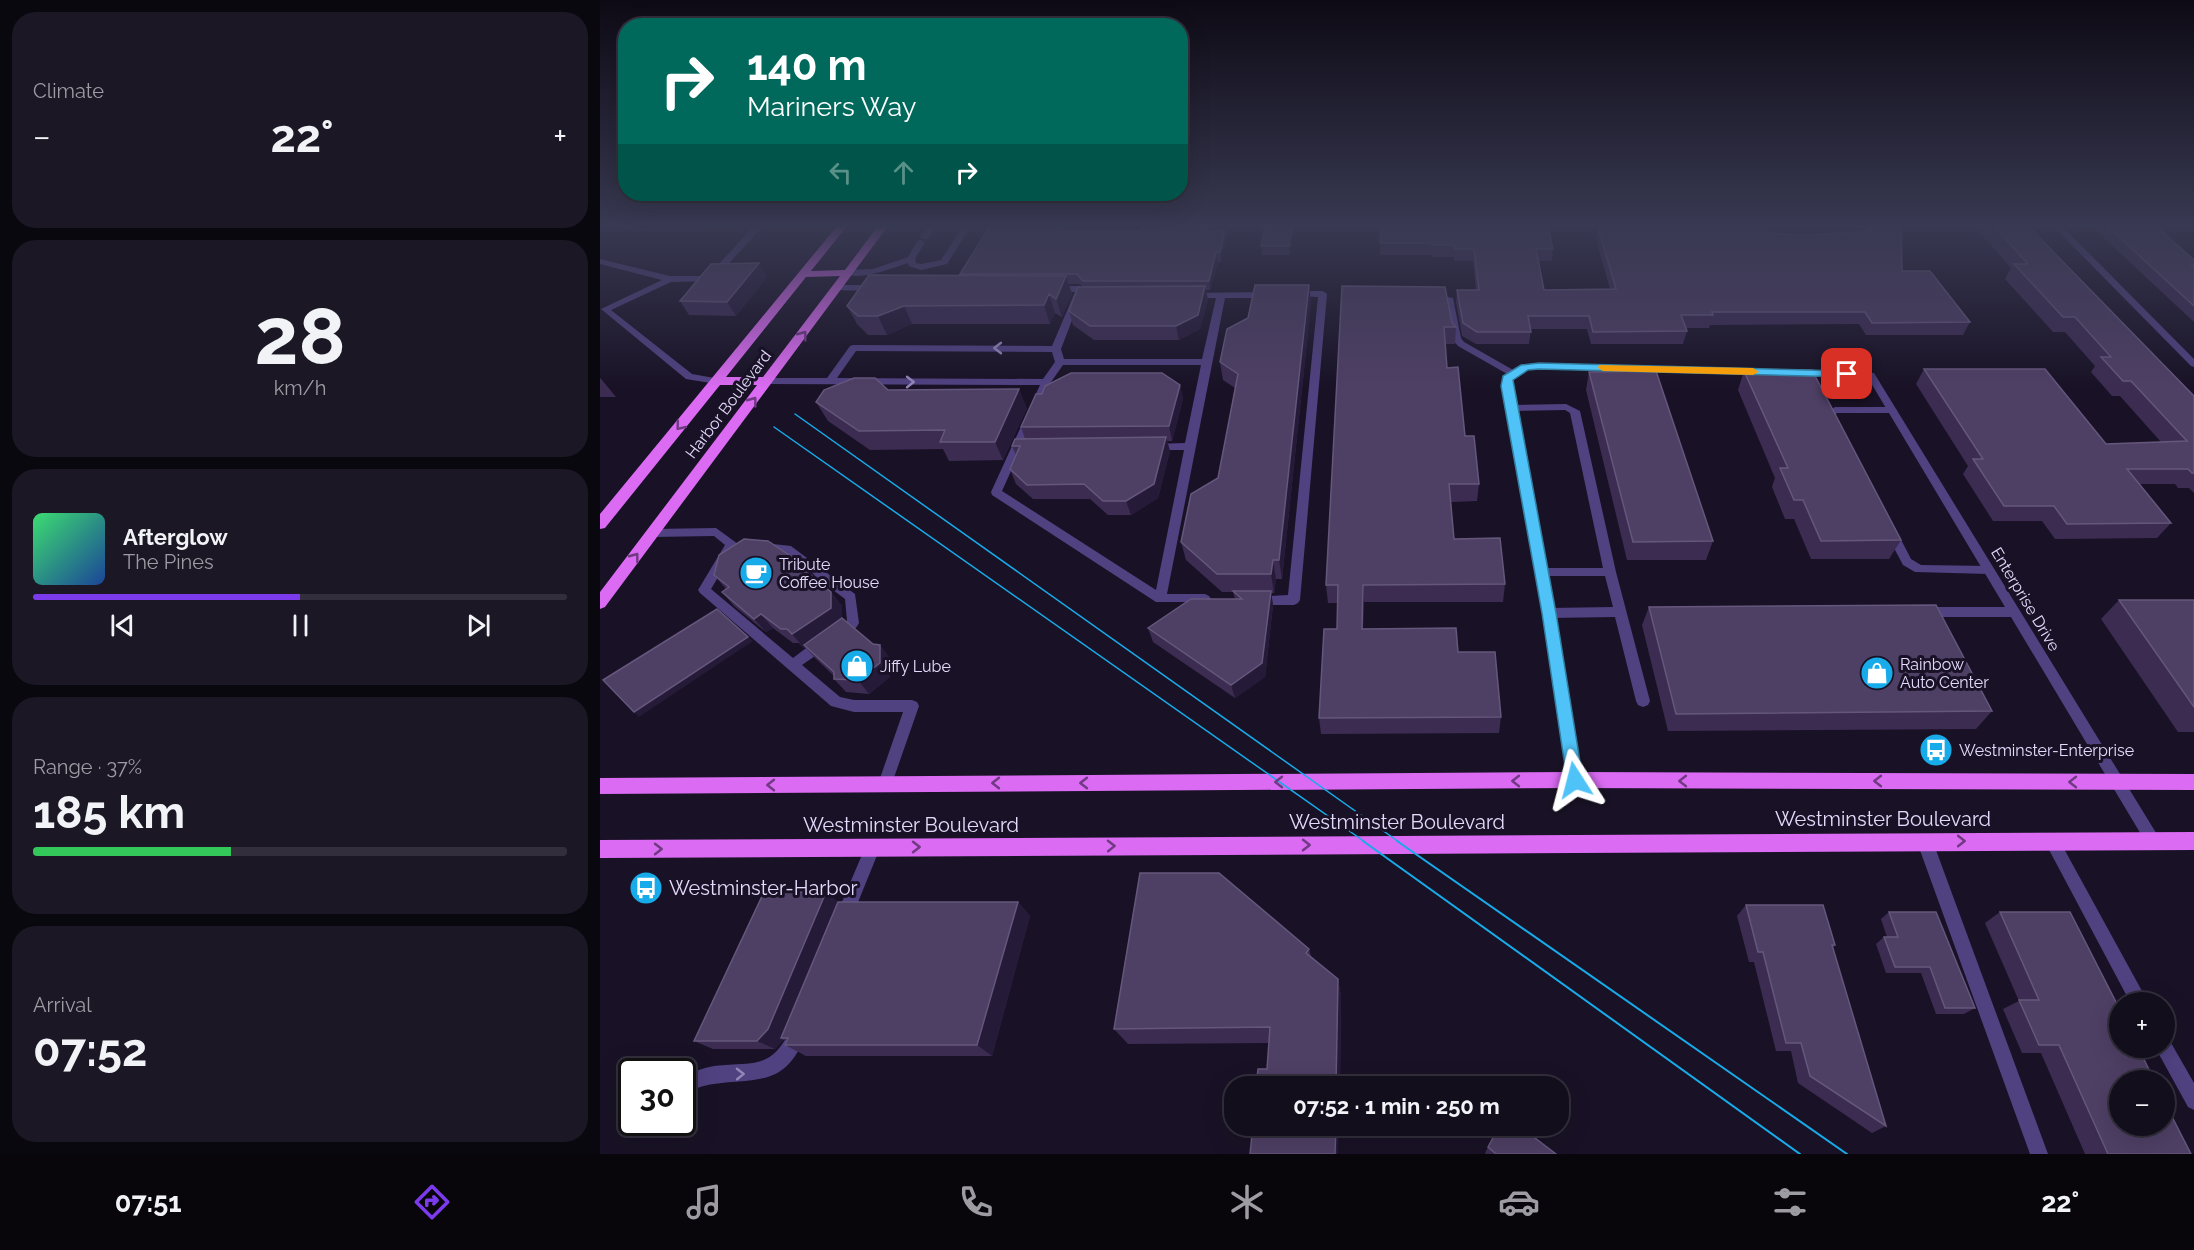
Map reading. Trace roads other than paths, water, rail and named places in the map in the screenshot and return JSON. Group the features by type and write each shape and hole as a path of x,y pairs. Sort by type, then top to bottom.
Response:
{"main road":[{"name":"Harbor Boulevard","path":"600,524 799,280"},
{"name":"Harbor Boulevard","path":"600,603 843,280"},
{"path":"717,381 768,381"},
{"path":"600,786 1575,780 2194,782"},
{"name":"Westminster Boulevard","path":"600,849 2194,841"}],"street":[{"path":"668,280 605,309 689,376 717,381"},
{"path":"2110,280 2194,364"},
{"path":"837,288 880,288"},
{"path":"1045,289 1080,289 1056,349 1060,363"},
{"path":"1185,295 1323,294 1294,600 1238,600"},
{"path":"1160,599 1221,295"},
{"path":"1078,296 1089,296"},
{"path":"1423,297 1450,300 1456,338 1468,348 1512,373"},
{"path":"830,381 853,348 1056,349"},
{"path":"1060,363 1206,362"},
{"path":"1060,363 1046,382 1022,448 996,492 1160,599 1216,600"},
{"path":"1575,780 1549,613 1506,386 1507,379 1512,373 1525,367 1539,366 1776,372"},
{"name":"Enterprise Drive","path":"1788,373 1871,375 2153,841"},
{"path":"768,381 1046,382"},
{"path":"1510,408 1566,407 1575,411 1610,572 1643,701"},
{"path":"1840,432 1830,414 1835,410 1892,410"},
{"path":"1143,447 1189,446"},
{"path":"1886,522 1907,562 1919,569 1989,570"},
{"path":"653,533 716,532 743,545 787,549 851,597 853,623 792,664"},
{"path":"743,545 704,590 836,702 854,706 912,706 885,784"},
{"path":"1541,572 1610,572"},
{"path":"1549,613 1621,612"},
{"path":"1915,612 1936,617 2014,612"},
{"path":"2052,841 2134,992"},
{"path":"1925,842 2039,1154"},
{"path":"837,936 872,848"},
{"path":"696,1080 713,1075 754,1074 769,1070 782,1061 793,1046 802,1023"},
{"path":"2170,1058 2194,1101"}],"tram line":[{"path":"795,414 1399,842"},
{"path":"774,427 1365,842"},
{"path":"1363,841 1800,1154"},
{"path":"1397,841 1847,1154"}],"place":[{"name":"Tribute Coffee House","path":"756,573"},
{"name":"Jiffy Lube","path":"857,666"},
{"name":"Rainbow Auto Center","path":"1877,673"},
{"name":"Westminster-Enterprise","path":"1936,750"},
{"name":"Westminster-Harbor","path":"646,888"}]}
